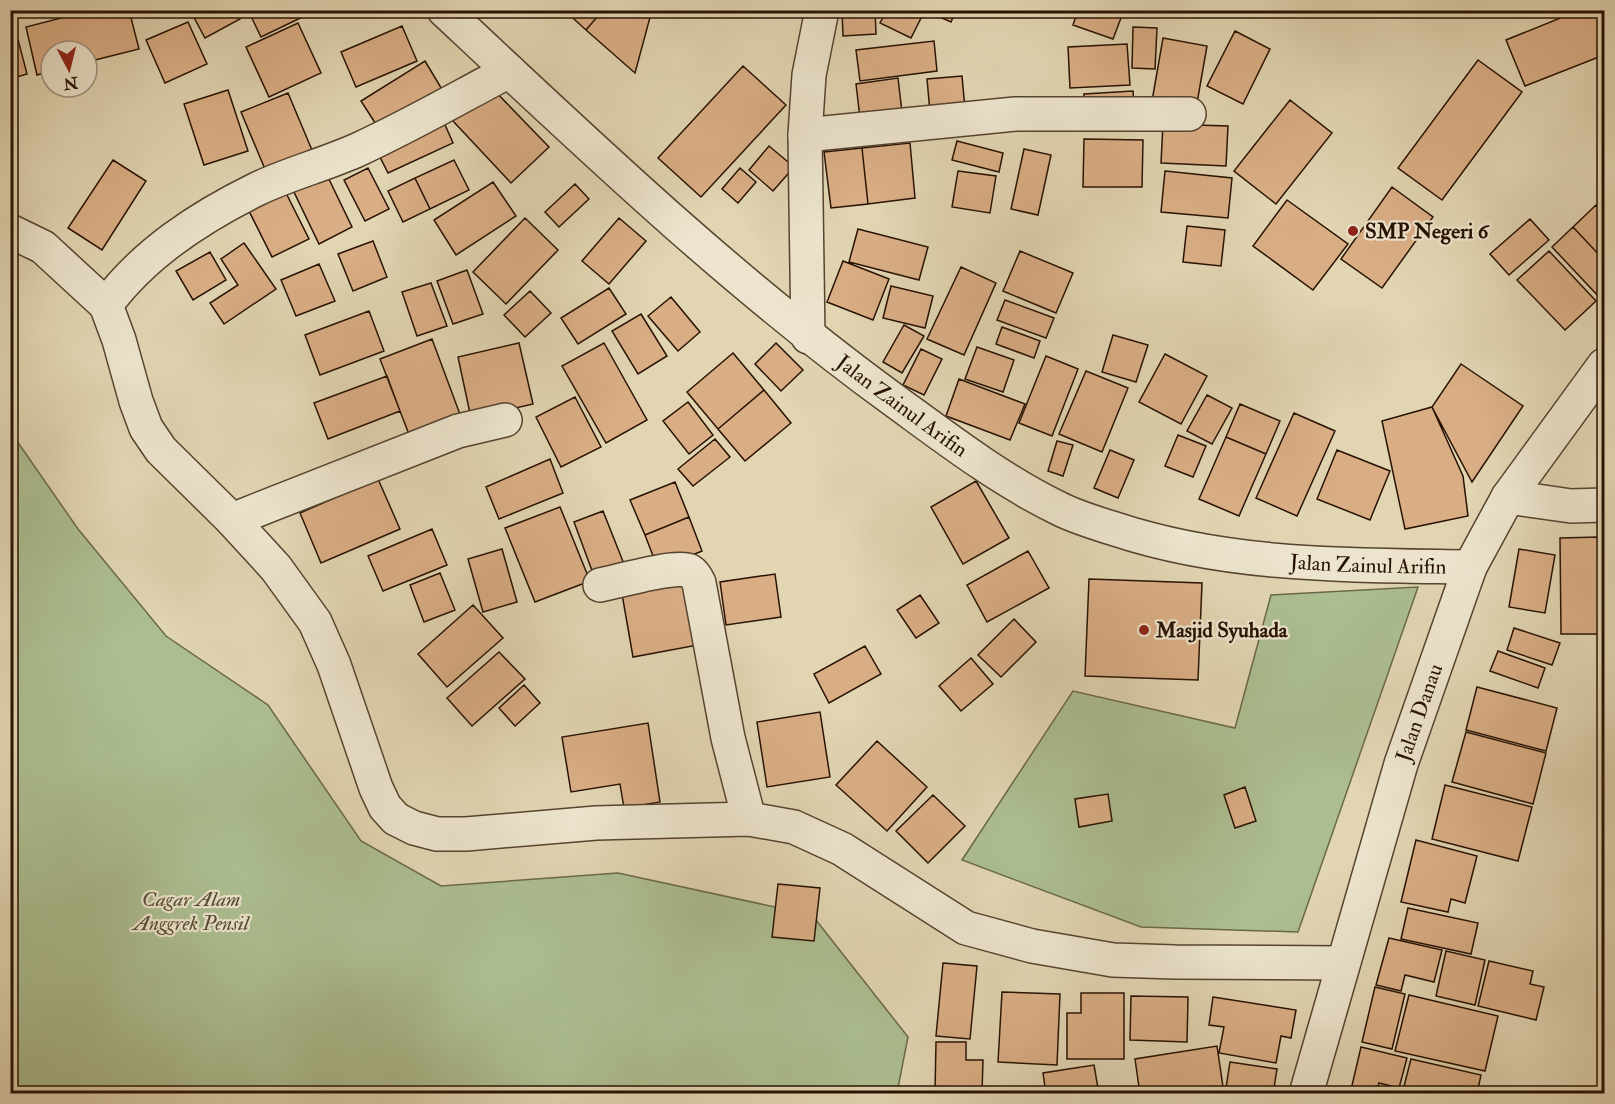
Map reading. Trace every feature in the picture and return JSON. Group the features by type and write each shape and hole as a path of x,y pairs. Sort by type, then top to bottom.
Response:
{"street":[{"name":"Jalan Zainul Arifin","path":"444,10 604,161 808,337 1000,476 1060,509 1115,529 1175,546 1239,557 1318,565 1470,567"},
{"path":"808,337 805,135 809,75 822,10"},
{"path":"106,305 120,286 155,252 198,222 257,189 356,151 509,71"},
{"path":"805,135 1015,114 1189,114"},
{"path":"10,231 43,247 106,305 146,428 161,450 232,520 276,568 315,622 334,665 376,788 385,807 396,819 414,828 437,834 466,834 596,823 749,819 794,827 832,844 966,928 1032,946 1113,960 1343,963"},
{"name":"Jalan Danau","path":"1306,1094 1401,764 1470,567 1508,497 1605,365"},
{"path":"232,520 458,431 505,420"},
{"path":"1508,497 1571,506 1605,505"},
{"path":"600,585 676,569 690,571 696,576 728,738 749,819"}],"green space":[{"name":"Cagar Alam Anggrek Pensil","path":"10,431 78,529 166,636 268,705 361,841 441,886 618,873 812,915 908,1037 897,1093 11,1093"},
{"path":"1418,587 1298,932 1141,927 962,860 1073,691 1235,728 1271,595"}],"building":[{"path":"92,10 129,10 139,49 99,59 99,39 39,39 39,74 37,75 26,27"},
{"path":"190,10 235,10 240,19 205,38"},
{"path":"248,10 317,10 261,37"},
{"path":"564,10 603,10 586,30"},
{"path":"603,10 652,10 635,73 586,30"},
{"path":"842,10 875,10 876,34 843,36"},
{"path":"887,10 912,10 922,16 911,38 880,23"},
{"path":"924,10 956,10 951,22"},
{"path":"1078,10 1124,10 1113,39 1073,25"},
{"path":"1580,10 1604,10 1604,55 1525,86 1506,40"},
{"path":"188,22 207,64 165,83 146,40"},
{"path":"298,23 321,73 269,97 246,47"},
{"path":"402,26 417,61 356,87 341,52"},
{"path":"1133,27 1157,28 1155,69 1132,68"},
{"path":"1235,31 1270,49 1243,104 1207,86"},
{"path":"16,32 27,74 10,79 10,33"},
{"path":"1163,38 1207,46 1196,109 1152,101"},
{"path":"934,41 937,71 860,81 856,50"},
{"path":"1127,44 1130,85 1070,88 1068,47"},
{"path":"1478,60 1522,92 1442,200 1398,168"},
{"path":"425,61 443,91 379,129 361,101"},
{"path":"743,66 786,105 701,197 658,158"},
{"path":"962,76 965,109 930,112 927,79"},
{"path":"898,78 902,112 860,118 856,84"},
{"path":"490,86 549,147 511,183 453,121"},
{"path":"228,90 248,151 204,165 184,104"},
{"path":"1133,91 1134,104 1084,107 1084,94"},
{"path":"288,93 317,162 270,181 241,112"},
{"path":"1290,100 1332,133 1276,204 1234,171"},
{"path":"442,118 453,143 388,173 376,149"},
{"path":"1163,124 1228,126 1226,166 1161,163"},
{"path":"1084,139 1143,140 1142,187 1083,187"},
{"path":"957,141 1003,153 999,172 952,160"},
{"path":"910,143 915,198 868,204 862,148"},
{"path":"769,146 794,167 773,191 749,170"},
{"path":"862,148 868,204 831,208 824,152"},
{"path":"1024,149 1051,155 1038,215 1011,209"},
{"path":"113,160 146,181 102,250 68,228"},
{"path":"454,160 469,190 430,209 415,178"},
{"path":"368,168 389,209 365,221 344,180"},
{"path":"740,168 756,182 738,203 722,189"},
{"path":"958,171 996,176 990,213 952,207"},
{"path":"1165,171 1232,178 1228,218 1161,212"},
{"path":"326,173 352,227 319,244 293,190"},
{"path":"415,178 430,209 403,222 388,191"},
{"path":"493,182 516,216 456,255 434,220"},
{"path":"575,184 589,199 559,227 545,212"},
{"path":"1392,187 1433,217 1382,288 1341,259"},
{"path":"285,191 309,239 272,257 248,209"},
{"path":"1287,200 1348,244 1313,290 1253,246"},
{"path":"1596,205 1604,214 1604,260 1573,227"},
{"path":"525,218 558,250 506,304 473,272"},
{"path":"619,218 646,241 609,284 582,261"},
{"path":"1530,219 1549,240 1509,275 1490,254"},
{"path":"1187,226 1225,230 1221,266 1183,262"},
{"path":"1573,227 1604,260 1604,295 1601,299 1552,247"},
{"path":"858,229 928,247 919,280 849,262"},
{"path":"373,241 387,277 353,291 338,254"},
{"path":"244,243 276,289 224,324 210,303 238,285 221,259"},
{"path":"1020,251 1073,273 1056,313 1003,291"},
{"path":"1549,251 1596,301 1565,330 1517,280"},
{"path":"210,252 226,280 193,300 176,271"},
{"path":"843,261 889,279 873,320 827,302"},
{"path":"319,264 335,301 296,316 281,280"},
{"path":"961,267 996,283 964,355 927,339"},
{"path":"467,270 483,314 453,324 437,281"},
{"path":"431,283 447,326 417,336 402,292"},
{"path":"891,286 933,296 925,328 883,318"},
{"path":"609,288 626,314 578,344 561,318"},
{"path":"530,291 551,313 525,337 504,315"},
{"path":"671,297 700,332 678,351 648,316"},
{"path":"1005,300 1054,318 1046,338 997,320"},
{"path":"369,311 384,351 320,375 305,335"},
{"path":"641,314 667,356 638,374 612,331"},
{"path":"904,325 924,336 902,373 883,362"},
{"path":"1002,327 1040,341 1034,358 996,344"},
{"path":"1113,335 1148,345 1136,382 1102,372"},
{"path":"432,339 461,417 410,437 380,359"},
{"path":"519,343 533,404 471,418 458,357"},
{"path":"604,343 647,420 606,443 562,366"},
{"path":"776,343 803,370 781,391 755,364"},
{"path":"977,347 1014,360 1003,392 965,379"},
{"path":"921,349 942,359 924,395 903,385"},
{"path":"733,353 764,390 718,429 687,392"},
{"path":"1165,354 1207,376 1181,424 1139,402"},
{"path":"1046,356 1078,369 1052,436 1019,423"},
{"path":"1461,364 1523,406 1472,482 1432,407"},
{"path":"1086,371 1128,388 1102,452 1059,434"},
{"path":"387,376 400,411 328,439 314,403"},
{"path":"959,379 1025,404 1010,440 946,416"},
{"path":"764,390 791,423 745,461 718,429"},
{"path":"1207,395 1232,408 1212,444 1187,431"},
{"path":"575,397 601,447 561,467 536,417"},
{"path":"688,402 713,435 689,454 663,421"},
{"path":"1240,404 1280,421 1266,454 1226,437"},
{"path":"1432,407 1463,476 1468,516 1405,529 1382,421"},
{"path":"1294,413 1335,431 1297,516 1256,498"},
{"path":"1178,435 1206,446 1193,477 1165,466"},
{"path":"1226,437 1266,454 1239,516 1199,499"},
{"path":"715,439 730,457 693,486 678,469"},
{"path":"1057,441 1073,445 1063,476 1048,471"},
{"path":"1110,450 1134,460 1118,498 1094,488"},
{"path":"1337,450 1390,471 1370,520 1317,499"},
{"path":"550,459 563,493 499,519 486,487"},
{"path":"378,479 400,529 321,563 300,513"},
{"path":"976,481 1009,538 963,564 931,507"},
{"path":"675,482 689,517 645,535 630,500"},
{"path":"560,507 590,581 535,602 505,528"},
{"path":"603,511 624,564 594,576 574,522"},
{"path":"689,517 702,551 658,569 645,535"},
{"path":"432,529 447,565 383,591 368,556"},
{"path":"1599,537 1600,634 1561,634 1560,538"},
{"path":"502,549 517,602 483,612 468,559"},
{"path":"1519,549 1555,555 1545,613 1509,607"},
{"path":"1028,551 1049,588 987,622 967,585"},
{"path":"440,573 455,610 424,622 410,585"},
{"path":"775,574 781,617 726,625 720,582"},
{"name":"Masjid Syuhada","path":"1089,579 1202,583 1198,680 1085,676"},
{"path":"687,582 698,645 633,657 622,594"},
{"path":"920,595 939,623 916,638 897,610"},
{"path":"473,605 503,638 447,687 418,654"},
{"path":"1014,619 1036,642 1001,677 978,655"},
{"path":"1514,628 1560,643 1552,665 1507,650"},
{"path":"865,646 881,674 829,703 814,674"},
{"path":"1498,651 1545,668 1538,688 1490,671"},
{"path":"499,652 525,679 472,726 447,698"},
{"path":"971,658 993,684 961,711 939,686"},
{"path":"524,685 540,703 515,726 499,708"},
{"path":"1477,687 1557,708 1546,751 1466,730"},
{"path":"820,712 830,777 767,787 757,722"},
{"path":"648,723 660,802 624,808 620,784 571,792 562,737"},
{"path":"1466,732 1546,753 1533,804 1452,782"},
{"path":"877,741 927,787 887,831 836,785"},
{"path":"1445,785 1532,807 1518,861 1432,839"},
{"path":"1245,787 1256,821 1235,828 1224,795"},
{"path":"1108,794 1112,821 1079,827 1075,799"},
{"path":"933,795 965,826 928,863 896,831"},
{"path":"1416,840 1477,856 1465,903 1451,899 1448,912 1401,902"},
{"path":"778,884 820,888 814,941 772,937"},
{"path":"1408,908 1478,923 1471,954 1401,939"},
{"path":"1389,938 1442,950 1434,982 1405,975 1401,991 1376,985"},
{"path":"1446,951 1485,960 1475,1005 1436,996"},
{"path":"1489,961 1533,971 1530,984 1544,987 1536,1020 1478,1006"},
{"path":"943,963 977,966 970,1039 936,1036"},
{"path":"1375,987 1405,994 1392,1049 1362,1042"},
{"path":"1002,992 1060,994 1057,1065 998,1062"},
{"path":"1081,993 1124,993 1124,1059 1067,1059 1067,1013 1081,1013"},
{"path":"1409,995 1498,1016 1485,1071 1395,1051"},
{"path":"1131,996 1188,997 1187,1042 1130,1040"},
{"path":"1213,997 1296,1010 1291,1038 1281,1036 1276,1063 1219,1053 1224,1027 1209,1025"},
{"path":"936,1042 966,1042 966,1060 983,1060 982,1093 935,1092"},
{"path":"1217,1046 1223,1087 1182,1094 1140,1094 1135,1059"},
{"path":"1361,1047 1407,1058 1399,1088 1379,1083 1376,1094 1350,1094"},
{"path":"1411,1059 1481,1075 1477,1094 1402,1094"},
{"path":"1230,1062 1277,1069 1273,1094 1225,1094"},
{"path":"1094,1065 1099,1094 1046,1094 1043,1073"}],"place":[{"name":"SMP Negeri 6","path":"1353,231"},
{"name":"Masjid Syuhada","path":"1144,630"}]}
